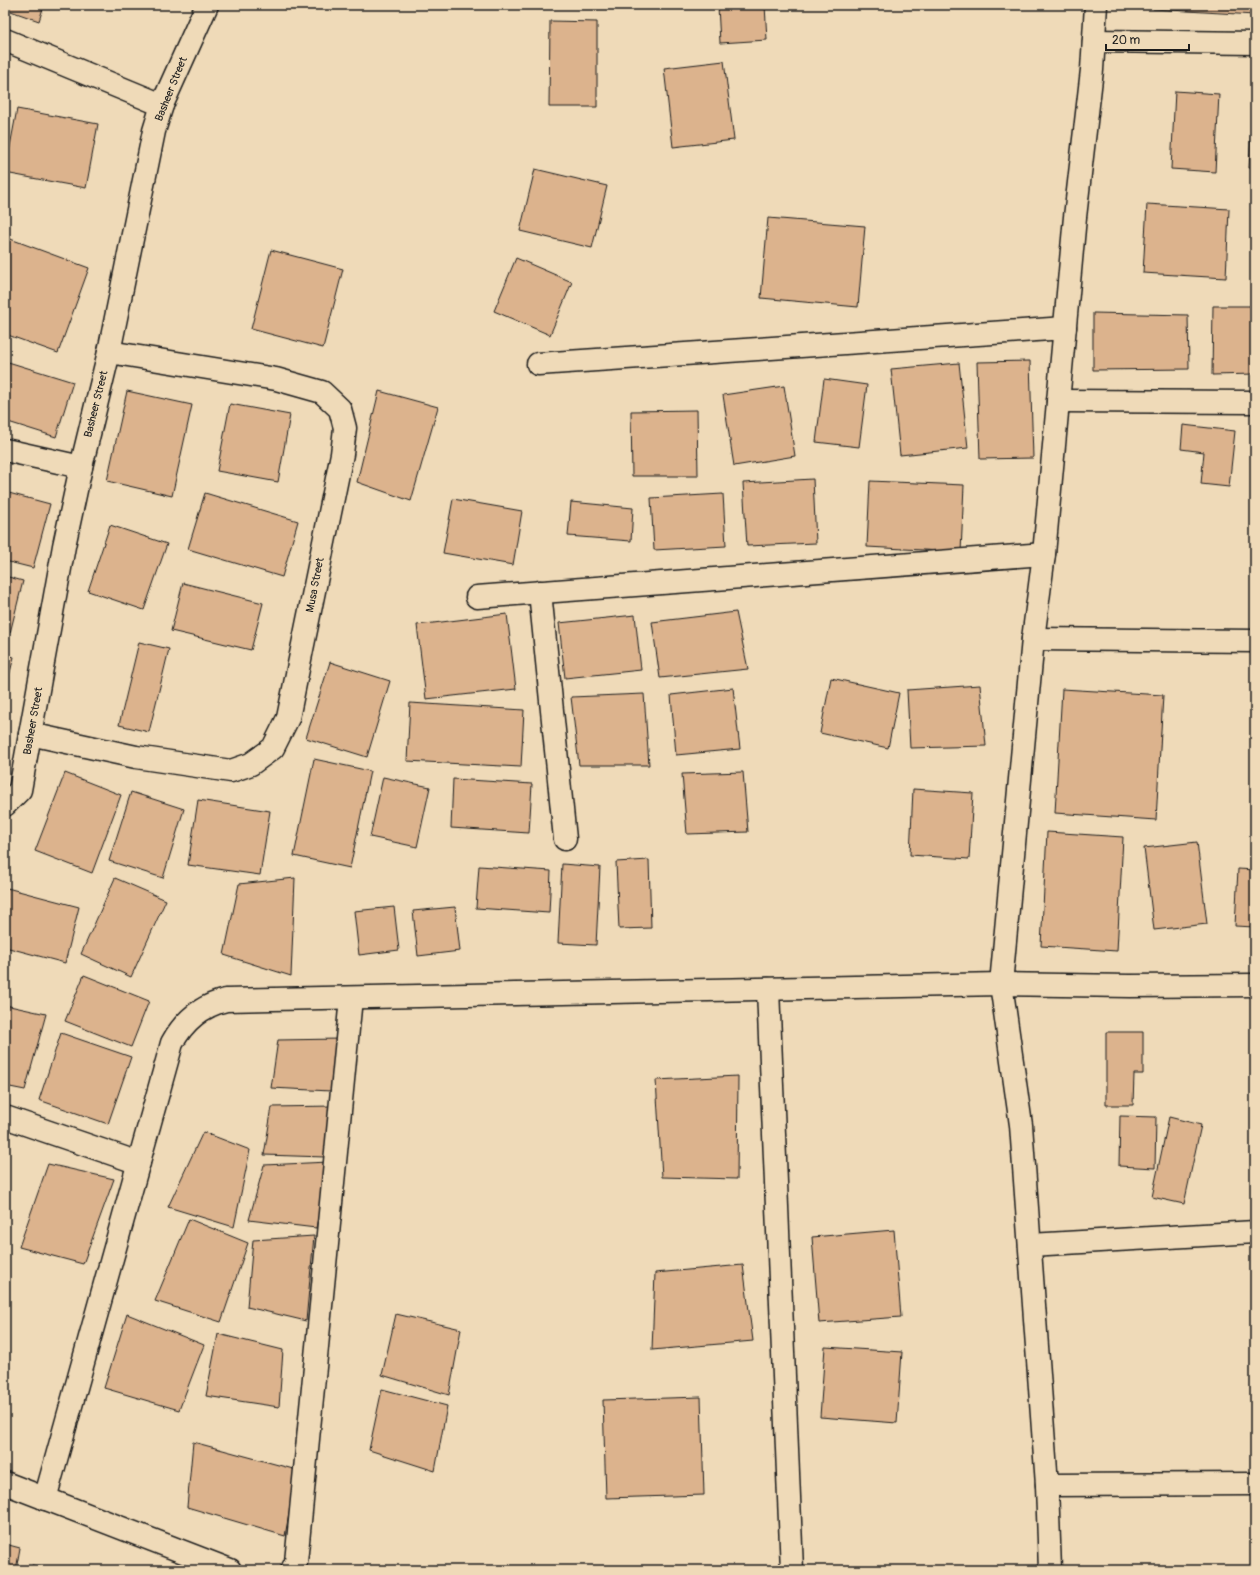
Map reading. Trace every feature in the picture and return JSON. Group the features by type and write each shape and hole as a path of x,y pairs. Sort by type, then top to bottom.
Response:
{"street":[{"name":"Basheer Street","path":"5,805 12,800 20,790 64,546 109,352 154,131 162,105 207,5"},
{"path":"1050,1570 1047,1485 1021,1125 1001,984 1033,639 1044,554 1065,328 1092,70 1096,5"},
{"path":"5,40 162,105"},
{"path":"1094,41 1255,43"},
{"path":"538,364 1065,328"},
{"name":"Musa Street","path":"30,734 136,757 231,771 251,764 273,748 288,718 342,454 345,428 340,409 322,392 276,379 109,352"},
{"path":"1058,401 1255,402"},
{"path":"5,450 81,468"},
{"path":"477,597 1044,554"},
{"path":"540,592 565,839"},
{"path":"1033,639 1255,641"},
{"path":"45,1499 172,1043 185,1023 205,1007 226,1000 1001,984 1130,986 1255,985"},
{"path":"768,989 792,1570"},
{"path":"292,1570 296,1562 351,998"},
{"path":"5,1117 138,1163"},
{"path":"1030,1245 1255,1232"},
{"path":"5,1484 230,1570"},
{"path":"1047,1485 1255,1484"}],"building":[{"path":"5,5 44,5 39,21 5,9"},
{"path":"765,5 767,40 720,43 718,6"},
{"path":"1153,5 1255,5 1255,15 1153,9"},
{"path":"550,21 597,22 597,107 549,107"},
{"path":"724,61 734,140 673,147 664,68"},
{"path":"5,68 8,69 5,82"},
{"path":"1175,91 1219,94 1215,172 1171,169"},
{"path":"1253,94 1255,94 1255,168 1249,168"},
{"path":"17,109 98,124 86,188 5,173"},
{"path":"535,169 607,186 592,248 520,231"},
{"path":"1147,204 1229,209 1226,278 1143,273"},
{"path":"768,218 865,226 858,307 761,298"},
{"path":"5,237 89,268 58,353 5,334"},
{"path":"271,250 343,269 323,348 251,329"},
{"path":"516,258 572,282 550,335 494,311"},
{"path":"1213,306 1255,306 1255,374 1212,375"},
{"path":"1093,313 1188,315 1189,369 1093,370"},
{"path":"5,361 73,382 56,437 5,421"},
{"path":"1030,361 1033,458 980,459 977,362"},
{"path":"959,363 968,448 900,455 891,369"},
{"path":"824,379 867,385 859,447 816,442"},
{"path":"784,386 795,456 734,466 723,395"},
{"path":"127,391 192,405 172,496 107,481"},
{"path":"379,391 438,407 411,501 357,482"},
{"path":"230,404 290,415 278,482 217,471"},
{"path":"697,410 698,476 632,476 631,411"},
{"path":"1183,425 1235,431 1229,487 1201,484 1204,452 1181,449"},
{"path":"813,479 816,543 747,546 743,483"},
{"path":"870,481 964,485 961,552 867,547"},
{"path":"5,492 50,504 33,568 5,561"},
{"path":"205,493 298,521 282,577 188,549"},
{"path":"723,494 726,546 654,550 651,498"},
{"path":"453,499 522,511 513,565 443,553"},
{"path":"571,502 633,508 631,541 568,536"},
{"path":"110,525 167,544 144,610 88,591"},
{"path":"5,576 23,581 10,633 5,631"},
{"path":"183,583 263,603 251,650 171,631"},
{"path":"736,612 748,669 660,678 652,622"},
{"path":"507,614 516,689 426,699 417,625"},
{"path":"635,615 641,670 565,678 559,623"},
{"path":"139,642 169,649 149,732 119,725"},
{"path":"5,654 14,657 5,691"},
{"path":"330,662 390,681 367,757 306,738"},
{"path":"831,678 899,693 888,748 820,733"},
{"path":"980,685 986,746 910,748 907,690"},
{"path":"733,688 740,749 676,755 671,695"},
{"path":"1062,689 1163,695 1156,820 1055,813"},
{"path":"644,694 649,765 579,765 571,697"},
{"path":"410,703 524,710 521,767 407,761"},
{"path":"314,759 370,771 350,868 294,856"},
{"path":"743,772 748,832 687,834 682,774"},
{"path":"65,773 121,795 92,873 35,851"},
{"path":"383,777 430,787 417,847 370,837"},
{"path":"453,779 532,784 529,833 451,828"},
{"path":"913,789 973,793 969,859 910,855"},
{"path":"131,792 184,809 163,878 109,861"},
{"path":"198,800 270,811 260,875 188,865"},
{"path":"1047,832 1123,837 1117,951 1041,946"},
{"path":"1197,842 1207,924 1154,930 1144,848"},
{"path":"649,860 651,928 619,929 616,862"},
{"path":"562,864 600,867 596,945 558,943"},
{"path":"479,866 551,871 549,913 476,908"},
{"path":"1238,869 1255,870 1255,927 1235,926"},
{"path":"115,878 166,900 131,977 81,954"},
{"path":"295,878 291,976 224,955 239,884"},
{"path":"7,888 79,907 65,963 5,947 5,895"},
{"path":"394,907 399,950 359,955 354,911"},
{"path":"455,907 460,951 418,956 413,911"},
{"path":"84,975 149,1001 131,1047 65,1021"},
{"path":"5,1005 46,1014 25,1090 5,1086"},
{"path":"1106,1032 1143,1032 1143,1074 1134,1074 1133,1105 1106,1105"},
{"path":"61,1033 131,1057 108,1124 39,1100"},
{"path":"340,1039 331,1091 271,1088 278,1040"},
{"path":"738,1076 737,1179 662,1177 656,1080"},
{"path":"333,1106 325,1157 264,1155 272,1107"},
{"path":"1120,1116 1156,1117 1155,1168 1119,1166"},
{"path":"1169,1117 1201,1125 1184,1204 1152,1197"},
{"path":"203,1132 250,1150 234,1227 168,1207"},
{"path":"329,1162 316,1228 249,1220 264,1165"},
{"path":"48,1164 114,1179 83,1264 19,1247"},
{"path":"189,1219 248,1243 221,1322 155,1301"},
{"path":"894,1230 901,1317 819,1323 812,1237"},
{"path":"314,1236 306,1321 247,1307 253,1240"},
{"path":"743,1265 753,1341 652,1350 655,1273"},
{"path":"127,1314 204,1345 179,1410 104,1388"},
{"path":"396,1314 461,1329 449,1395 382,1375"},
{"path":"218,1334 283,1350 279,1407 206,1396"},
{"path":"825,1347 902,1352 897,1423 820,1417"},
{"path":"382,1389 447,1406 435,1471 369,1450"},
{"path":"701,1397 704,1495 606,1498 603,1400"},
{"path":"193,1442 297,1470 285,1536 187,1507"},
{"path":"5,1544 20,1548 16,1570 5,1570"},
{"path":"32,1565 52,1570 31,1570"}]}
